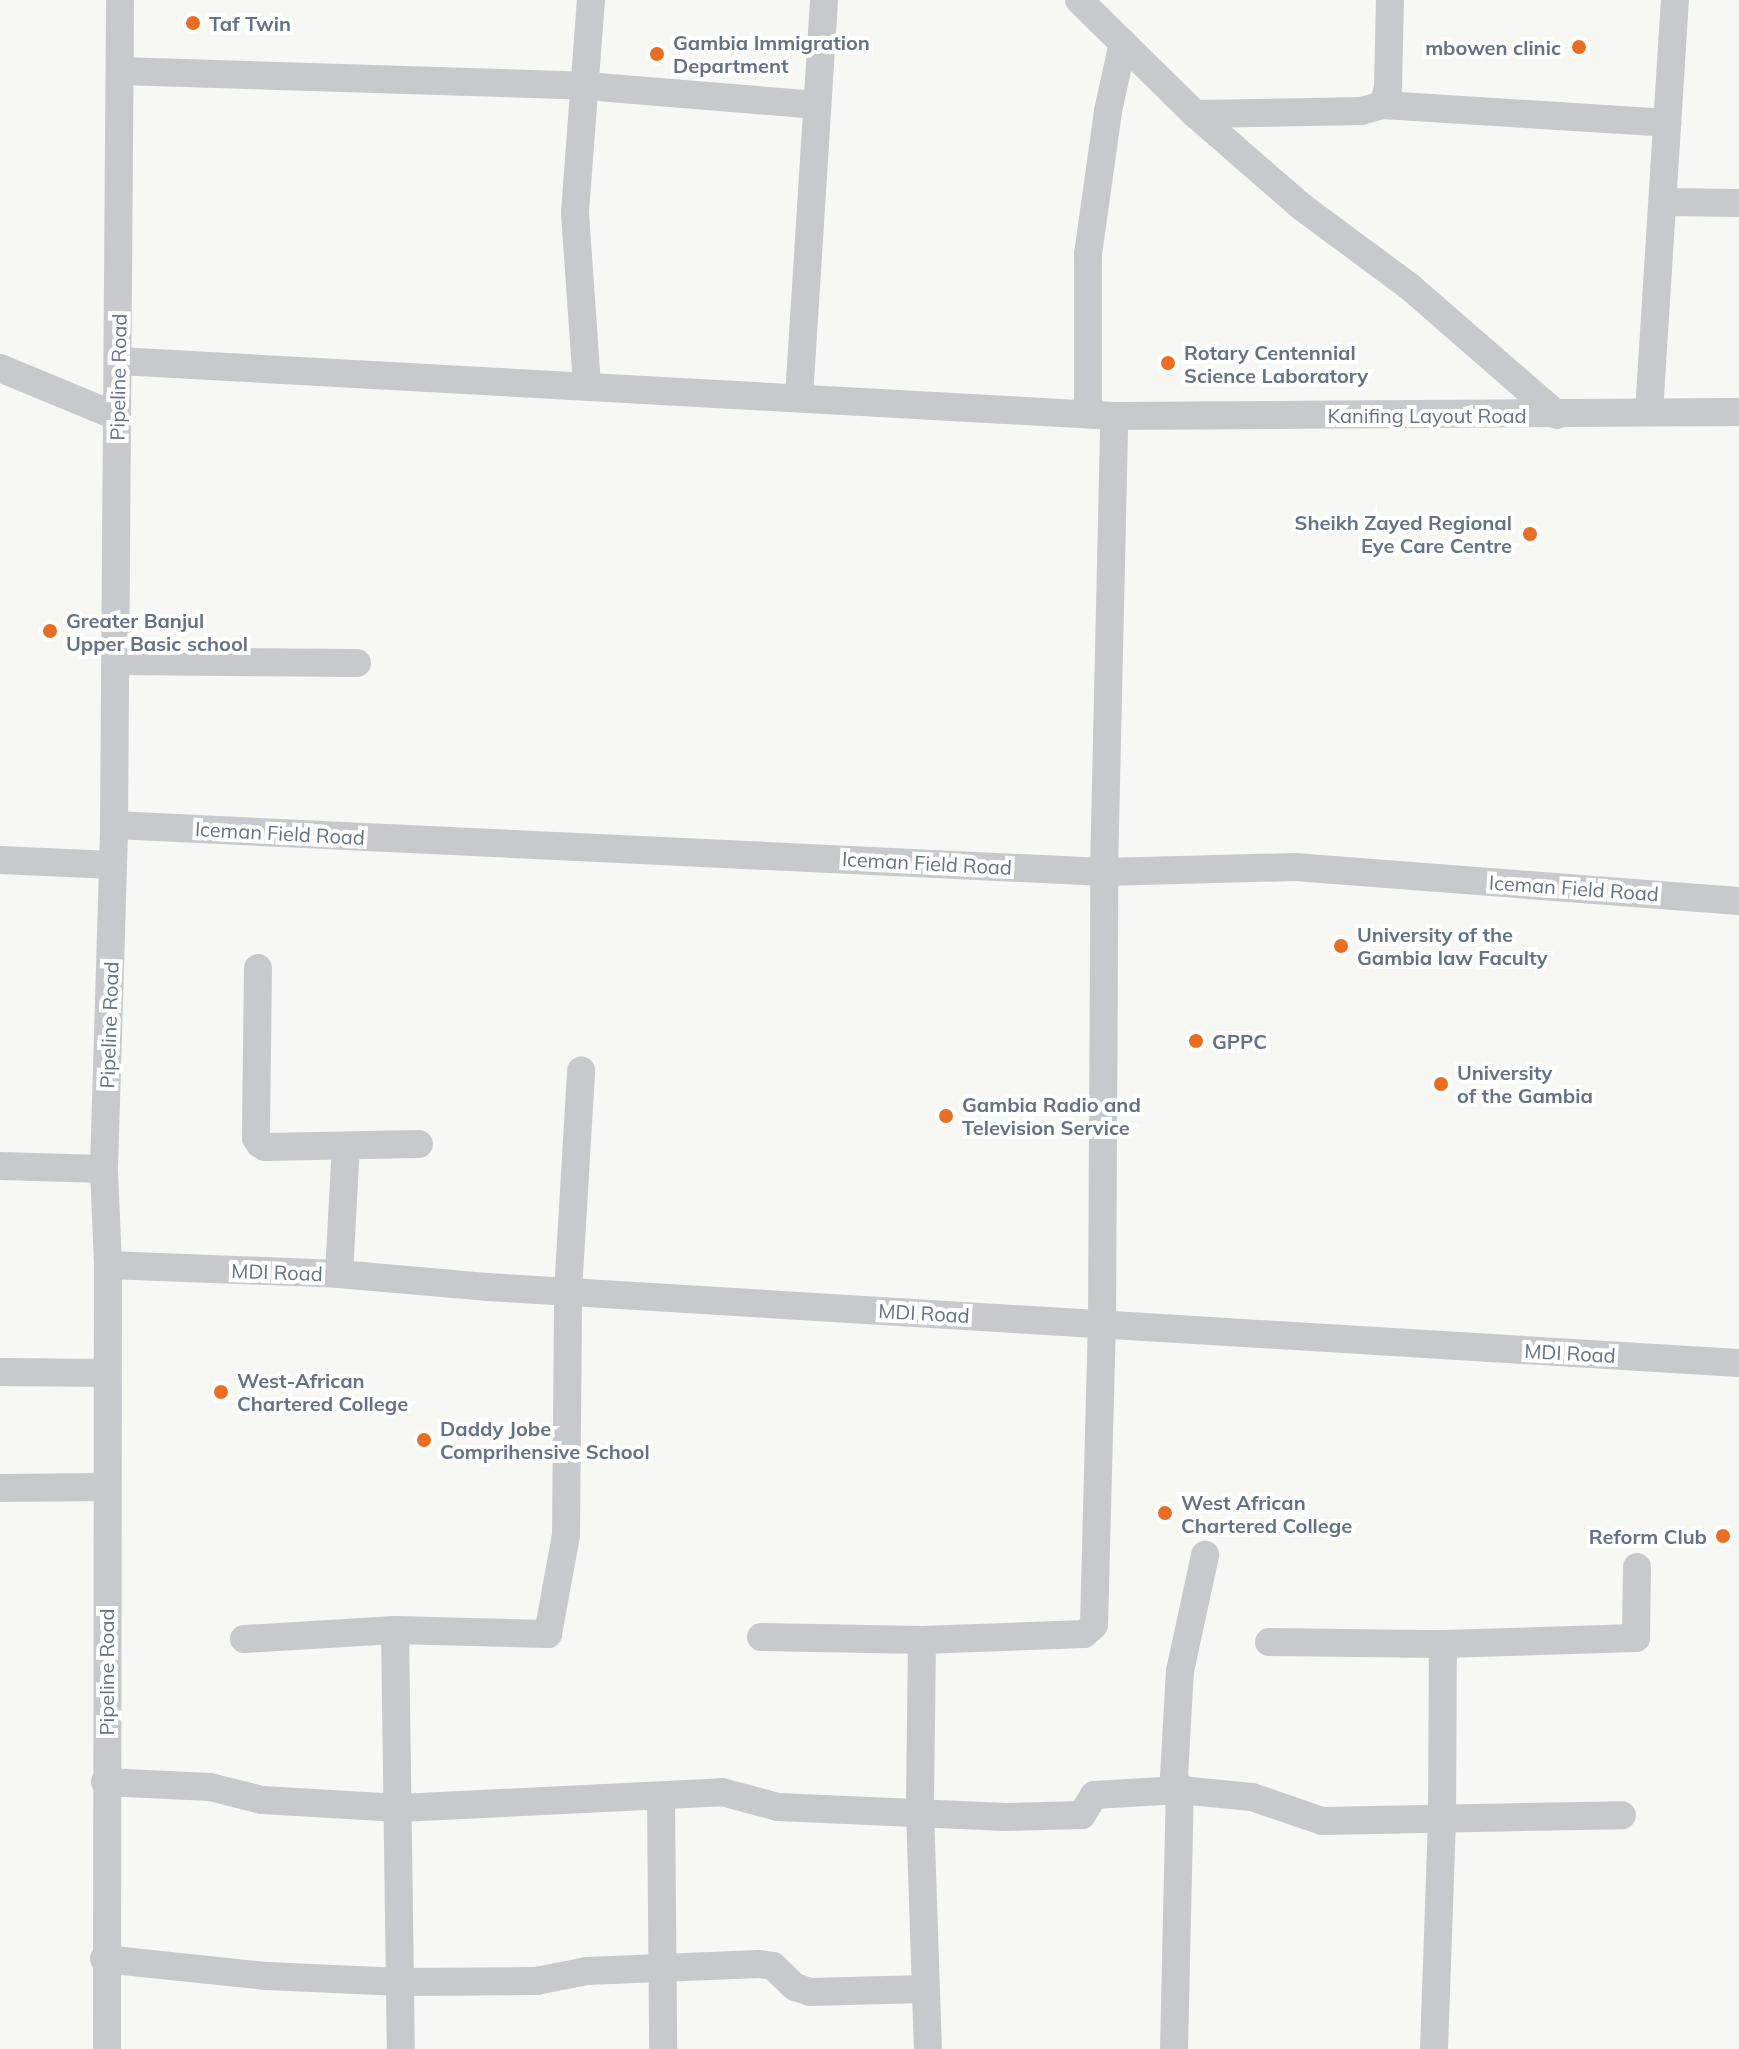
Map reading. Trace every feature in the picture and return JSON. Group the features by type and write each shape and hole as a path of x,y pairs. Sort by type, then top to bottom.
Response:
{"street":[{"name":"Pipeline Road","path":"107,2049 104,1959 108,1265 104,1169 114,825 120,0"},
{"path":"587,385 575,212 591,0"},
{"path":"799,398 824,0"},
{"path":"1079,0 1195,114 1302,207 1410,287 1557,415"},
{"path":"1383,105 1388,87 1390,0"},
{"path":"1649,412 1665,202 1675,0"},
{"path":"761,1637 922,1640 1084,1634 1094,1625 1102,1323 1104,872 1101,415 1088,254 1108,111 1123,43"},
{"path":"120,71 586,86 817,105"},
{"path":"1195,114 1361,111 1383,105 1667,123"},
{"path":"1665,202 1739,203"},
{"name":"Kanifing Layout Road","path":"119,361 1101,415 1739,412"},
{"path":"0,368 116,416"},
{"path":"116,661 357,663"},
{"name":"Iceman Field Road","path":"114,825 1104,872 1295,867 1739,901"},
{"path":"0,860 113,865"},
{"path":"258,968 256,1138 265,1147 419,1144"},
{"path":"244,1639 395,1630 548,1634 566,1535 568,1292 581,1070"},
{"path":"339,1274 346,1146"},
{"path":"0,1166 104,1169"},
{"name":"MDI Road","path":"108,1265 339,1274 568,1292 1739,1363"},
{"path":"0,1372 107,1373"},
{"path":"0,1488 106,1487"},
{"path":"1174,2049 1180,1790 1174,1777 1180,1671 1205,1555"},
{"path":"1269,1642 1443,1644 1636,1638 1637,1567"},
{"path":"395,1630 400,1808 401,2049"},
{"path":"922,1640 920,1811 928,2049"},
{"path":"1434,2049 1442,1819 1443,1644"},
{"path":"105,1782 210,1787 262,1800 400,1808 722,1792 778,1807 1006,1817 1082,1815 1094,1795 1180,1790 1252,1797 1322,1821 1622,1815"},
{"path":"661,1796 663,2049"},
{"path":"104,1959 267,1976 401,1982 536,1981 587,1971 773,1966 795,1987 810,1992 924,1989"}],"place":[{"name":"Taf Twin","path":"193,23"},
{"name":"mbowen clinic","path":"1579,47"},
{"name":"Gambia Immigration Department","path":"657,54"},
{"name":"Rotary Centennial Science Laboratory","path":"1168,363"},
{"name":"Sheikh Zayed Regional Eye Care Centre","path":"1530,534"},
{"name":"Greater Banjul Upper Basic school","path":"50,631"},
{"name":"University of the Gambia law Faculty","path":"1341,946"},
{"name":"GPPC","path":"1196,1041"},
{"name":"University of the Gambia","path":"1441,1084"},
{"name":"Gambia Radio and Television Service","path":"946,1116"},
{"name":"West-African Chartered College","path":"221,1392"},
{"name":"Daddy Jobe Comprihensive School","path":"424,1440"},
{"name":"West African Chartered College","path":"1165,1513"},
{"name":"Reform Club","path":"1723,1536"}]}
